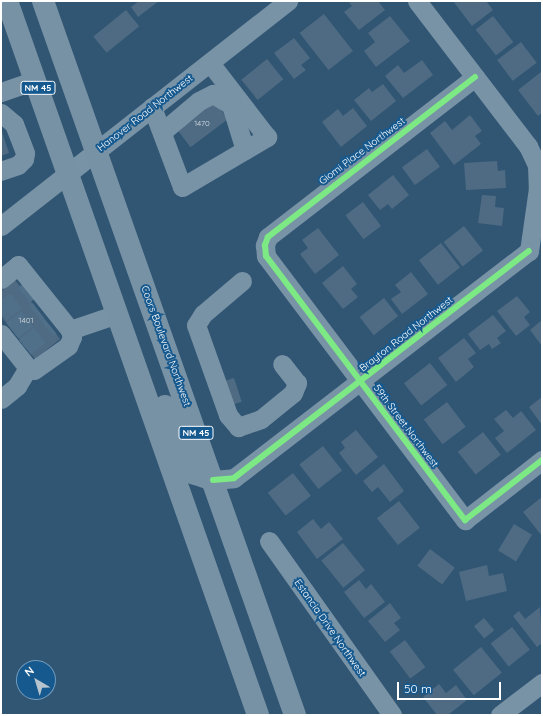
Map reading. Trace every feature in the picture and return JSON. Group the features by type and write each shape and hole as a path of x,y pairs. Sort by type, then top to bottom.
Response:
{"main road":[{"name":"NM 45","path":"7,1 258,715"},
{"name":"Coors Boulevard Northwest","path":"43,1 295,715"},
{"path":"140,378 159,392 193,473 213,480"}],"street":[{"name":"Hanover Road Northwest","path":"1,226 288,1"},
{"path":"417,1 528,146 537,165 538,188 536,251"},
{"path":"152,107 182,187 267,137 210,62"},
{"name":"Giomi Place Northwest","path":"265,245 276,230 476,77"},
{"path":"1,92 35,80"},
{"path":"162,132 199,101 213,94 230,105 245,150"},
{"path":"1,113 14,124 25,153 24,159 18,165 1,171"},
{"name":"59th Street Northwest","path":"265,245 270,265 465,520 542,460"},
{"name":"Brayton Road Northwest","path":"213,480 234,478 536,251"},
{"path":"1,279 18,265 43,306 72,337 68,346 41,368 23,356 6,334"},
{"path":"242,281 203,314 196,325 228,415 238,427 261,419 293,393 297,383 282,364"},
{"path":"60,325 117,314"},
{"path":"1,399 17,386 23,356"},
{"name":"Estancia Drive Northwest","path":"269,541 392,715"},
{"path":"500,715 542,683"}],"building":[{"path":"139,1 159,1 138,17 131,7"},
{"path":"348,1 378,1 385,10 359,30 344,12 352,6"},
{"path":"453,1 486,1 493,10 472,26"},
{"path":"126,10 139,26 107,53 93,36"},
{"path":"324,14 353,51 329,70 300,33"},
{"path":"390,16 410,41 376,67 364,51 375,42 368,33"},
{"path":"493,16 513,42 496,56 476,30"},
{"path":"294,38 310,58 301,65 306,70 294,79 274,53"},
{"path":"521,42 537,63 513,81 497,60"},
{"path":"267,59 283,79 258,100 241,80"},
{"path":"422,60 433,75 403,98 385,76 398,65 404,73"},
{"path":"541,72 542,113 538,116 518,90"},
{"path":"383,84 396,101 371,121 354,100 369,88 372,92"},
{"path":"213,99 228,119 191,147 175,127"},
{"path":"353,108 367,126 341,147 322,122 338,109 343,116"},
{"path":"470,115 482,131 475,136 481,144 454,165 430,133 445,121 452,130"},
{"path":"1,129 9,153 1,156"},
{"path":"427,149 440,167 415,185 402,167"},
{"path":"497,161 498,171 505,170 506,188 466,190 464,163"},
{"path":"393,175 409,195 392,209 388,204 380,210 368,195"},
{"path":"482,195 496,196 495,207 504,208 502,226 478,223"},
{"path":"363,202 381,226 363,239 345,215"},
{"path":"464,226 483,250 463,266 444,242"},
{"path":"318,228 339,255 315,274 300,254 308,248 302,240"},
{"path":"441,243 460,267 438,285 419,260"},
{"path":"343,266 357,284 351,289 358,297 343,309 322,283"},
{"path":"411,272 428,294 402,314 391,299 401,292 395,285"},
{"path":"15,280 60,339 35,359 1,316 1,291"},
{"path":"517,296 530,312 524,317 530,325 516,336 497,311"},
{"path":"384,298 398,316 374,335 360,317"},
{"path":"493,315 506,331 497,338 501,343 492,349 489,344 480,350 468,334"},
{"path":"542,320 542,346 530,330"},
{"path":"464,338 476,353 468,359 474,367 456,382 438,358"},
{"path":"430,363 447,385 421,405 404,383"},
{"path":"234,378 242,402 228,406 221,382"},
{"path":"542,397 542,425 529,407"},
{"path":"447,402 466,427 442,444 424,419"},
{"path":"506,410 513,418 521,411 536,430 507,453 495,438 504,431 494,419"},
{"path":"356,430 378,457 356,475 339,453 345,448 341,442"},
{"path":"483,432 501,455 476,475 458,452"},
{"path":"323,446 342,470 318,489 299,464"},
{"path":"384,464 404,491 390,502 378,487 372,492 363,481"},
{"path":"293,473 311,496 286,516 268,493"},
{"path":"542,497 542,536 523,512"},
{"path":"399,501 420,528 398,545 377,518"},
{"path":"313,519 321,529 329,522 343,539 317,559 297,532"},
{"path":"514,524 532,535 516,561 498,551"},
{"path":"343,543 365,570 343,588 321,561"},
{"path":"430,549 455,568 442,584 417,566"},
{"path":"487,565 489,576 503,573 507,591 466,601 459,572"},
{"path":"359,580 366,589 371,584 385,602 364,618 344,592"},
{"path":"390,603 401,618 394,623 400,630 385,642 368,621"},
{"path":"540,607 542,643 537,647 513,616 519,611 525,619"},
{"path":"484,618 494,630 484,639 474,626"},
{"path":"512,627 530,650 509,666 491,644"},
{"path":"405,640 425,667 410,679 390,651"},
{"path":"481,647 502,673 474,695 453,670"},
{"path":"439,684 446,693 456,685 467,700 448,715 437,715 423,697"}],"tunnel":[{"path":"1,312 35,286"},
{"path":"12,330 38,310"},
{"path":"25,347 50,326"}],"cycle path":[{"path":"475,77 268,237 265,245 266,256 465,520 542,460"},
{"path":"213,480 234,478 529,251"}]}
